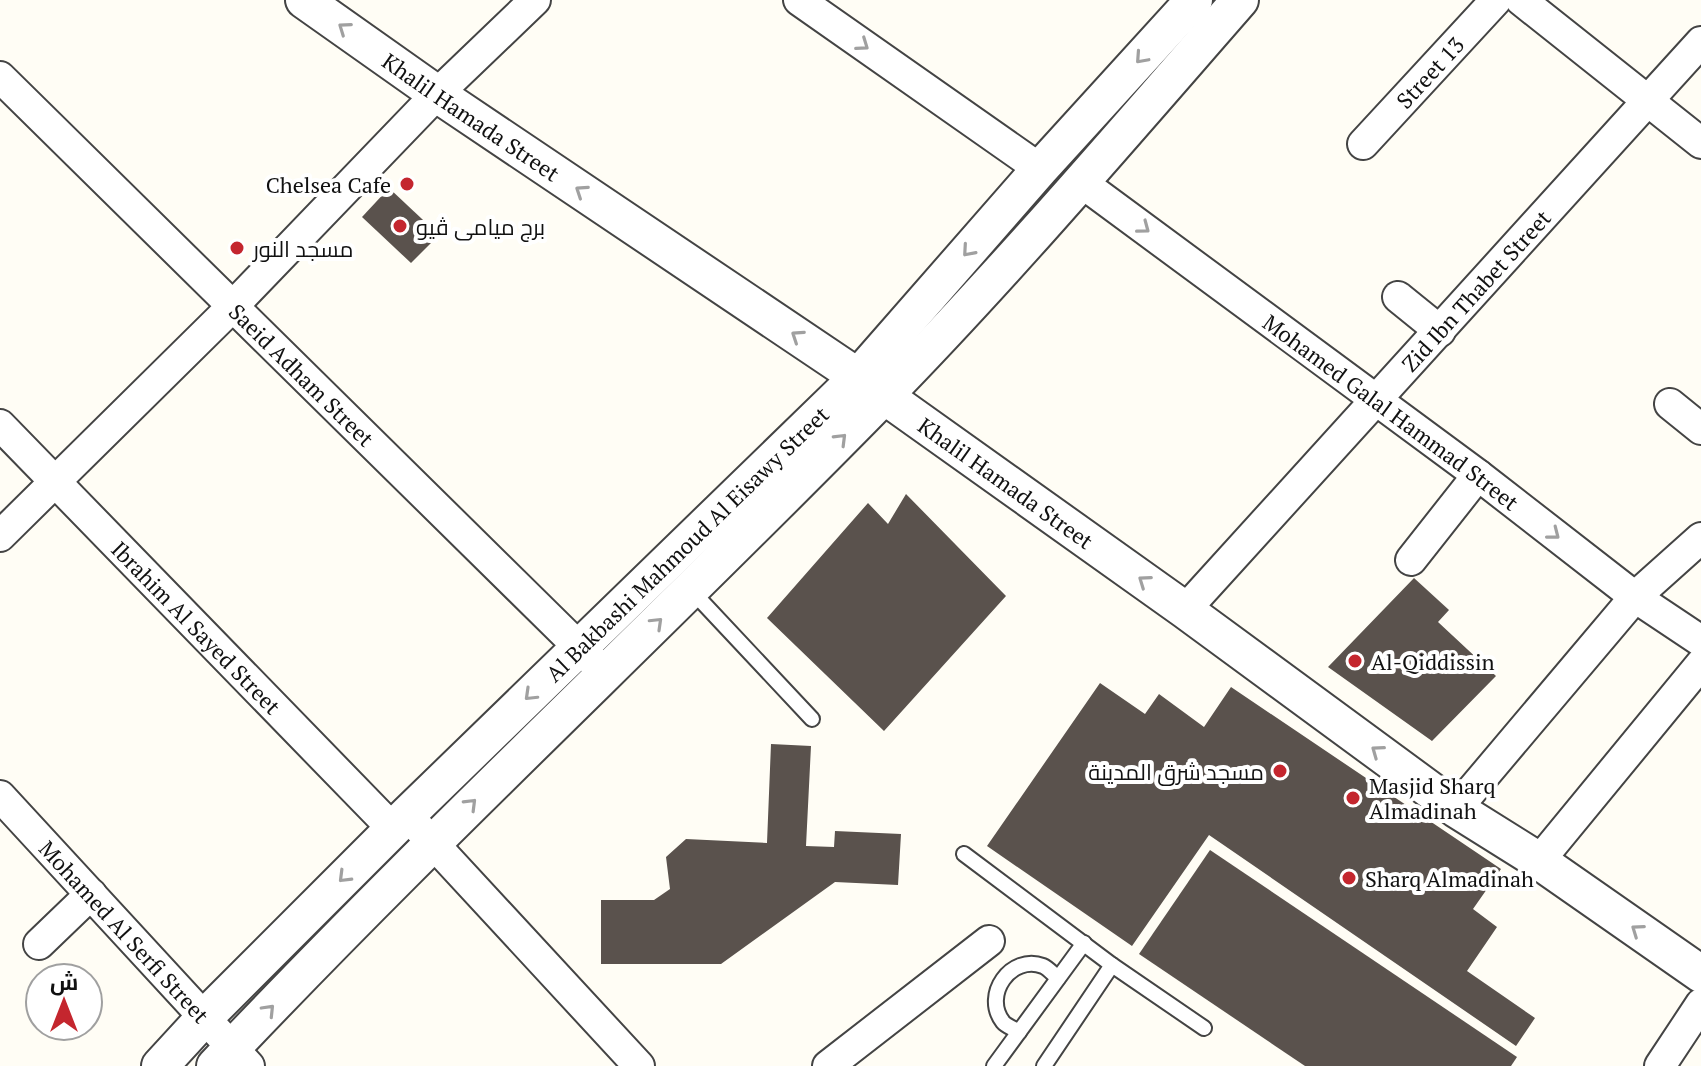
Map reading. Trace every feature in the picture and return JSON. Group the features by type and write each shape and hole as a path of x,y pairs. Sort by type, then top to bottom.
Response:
{"street":[{"name":"Khalil Hamada Street","path":"304,0 437,94 871,386 1185,610 1456,809 1539,861 1701,974"},
{"path":"0,536 233,306 437,94 535,0"},
{"path":"799,0 1040,169"},
{"name":"Al Bakbashi Mahmoud Al Eisawy Street","path":"160,1066 400,822 592,660 691,590 871,386 1040,169 1194,0"},
{"name":"Al Bakbashi Mahmoud Al Eisawy Street","path":"232,1060 433,841 592,660 1081,182 1240,0"},
{"name":"Street 13","path":"1363,144 1496,0"},
{"path":"1521,0 1701,143"},
{"name":"Zid Ibn Thabet Street","path":"1185,610 1701,42"},
{"name":"Saeid Adham Street","path":"0,77 592,660"},
{"name":"Mohamed Galal Hammad Street","path":"1081,182 1478,475 1635,597 1701,641"},
{"path":"1398,297 1440,331"},
{"path":"1670,404 1701,429"},
{"name":"Ibrahim Al Sayed Street","path":"0,425 54,482 400,822 433,841 639,1066"},
{"path":"1411,560 1478,475"},
{"path":"1456,809 1635,597 1701,538"},
{"path":"1539,861 1701,664"},
{"name":"Mohamed Al Serfi Street","path":"0,796 205,1017 232,1060"},
{"path":"39,944 91,894"},
{"path":"828,1066 989,941"},
{"path":"1660,1066 1701,1004"}],"lane":[{"path":"691,590 812,719"},
{"path":"964,854 1112,965 1204,1028"},
{"path":"994,1066 1084,943"},
{"path":"1019,1032 1003,1022 995,1001 1001,979 1020,965 1042,966 1058,978"},
{"path":"1044,1066 1112,965"}],"building":[{"name":"برج ميامى ڤيو","path":"389,188 439,235 411,263 362,217"},
{"path":"906,494 1006,596 884,731 767,618 868,503 888,524"},
{"path":"1414,578 1449,610 1438,622 1496,676 1432,741 1328,667"},
{"name":"Sharq Almadinah","path":"1100,683 1145,714 1159,694 1204,727 1231,687 1501,869 1473,909 1497,927 1467,971 1535,1018 1516,1046 1209,835 1132,946 987,846"},
{"path":"771,744 811,746 806,846 834,847 835,831 901,834 898,885 835,882 721,964 601,964 601,900 654,900 670,889 666,857 686,839 767,843"},
{"name":"Sharq Almadinah","path":"1210,850 1517,1057 1511,1066 1305,1066 1139,954"}],"place":[{"name":"Chelsea Cafe","path":"407,184"},
{"name":"برج ميامى ڤيو","path":"400,226"},
{"name":"مسجد النور","path":"237,248"},
{"name":"Al-Qiddissin","path":"1355,661"},
{"name":"مسجد شرق المدينة","path":"1280,771"},
{"name":"Masjid Sharq Almadinah","path":"1353,798"},
{"name":"Sharq Almadinah","path":"1349,878"}]}
